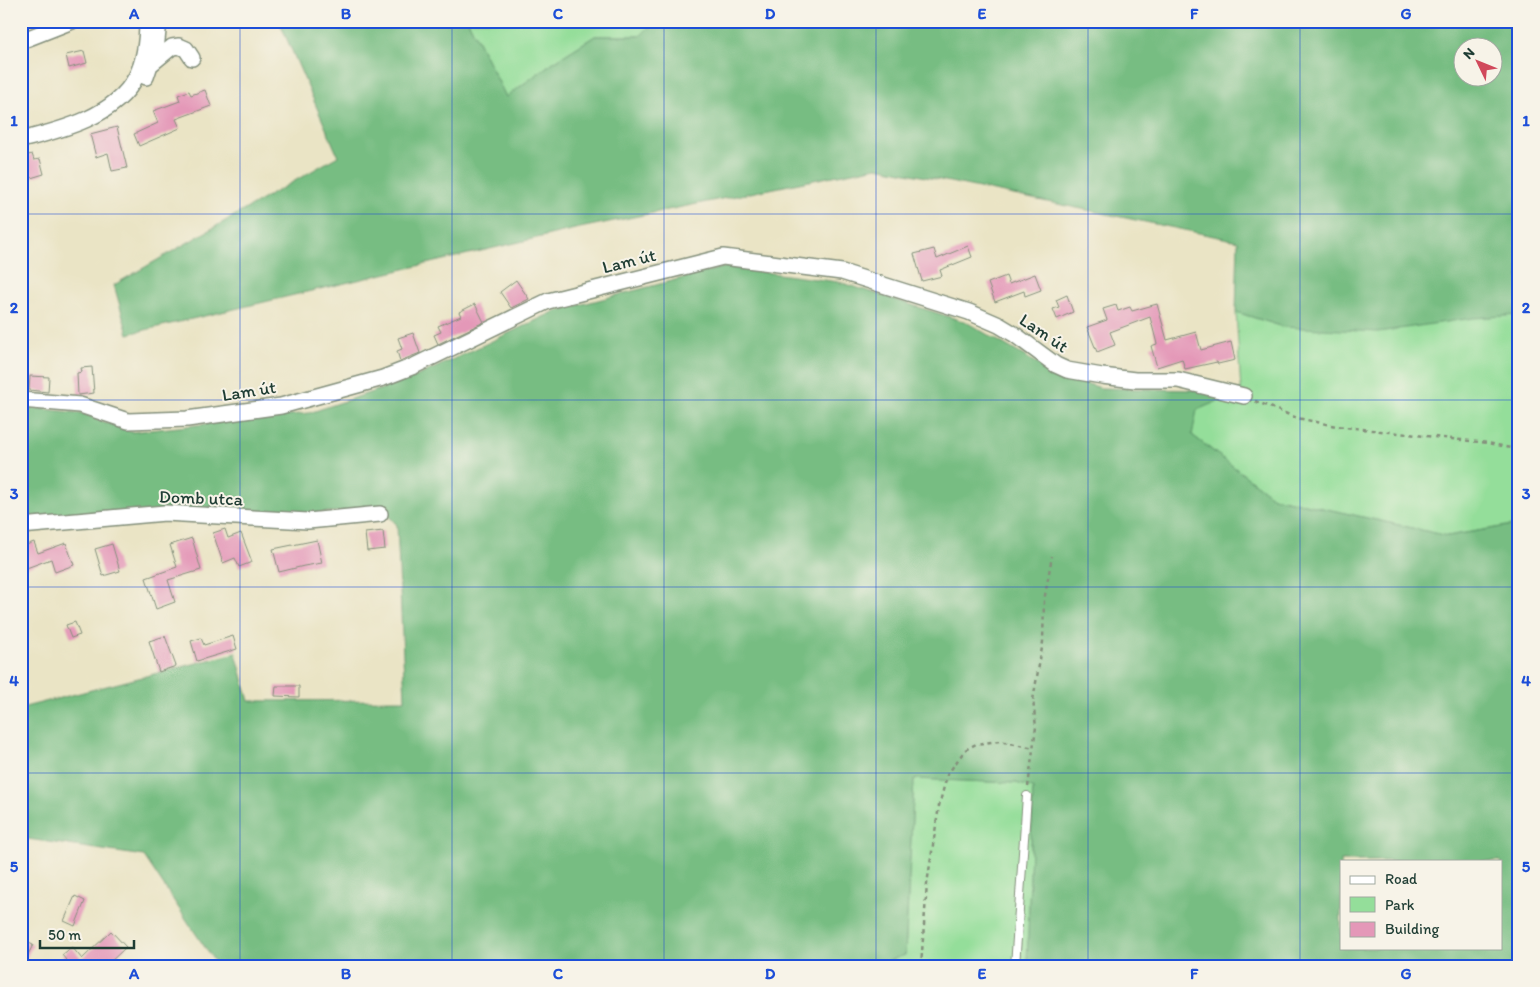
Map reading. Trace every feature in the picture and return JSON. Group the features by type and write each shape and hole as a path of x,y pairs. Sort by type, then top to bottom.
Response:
{"street":[{"path":"21,41 72,21"},
{"path":"21,140 56,131 87,118 107,108 121,96 136,79 143,62 147,37 147,21"},
{"path":"155,60 159,21"},
{"path":"146,77 150,65 172,47 179,46 186,49 192,58"},
{"name":"Lam út","path":"21,400 80,405 128,421 187,419 281,406 383,378 414,366 548,301 723,257 842,272 969,312 999,325 1066,370 1127,379 1178,380 1244,396"},
{"name":"Domb utca","path":"21,526 165,513 308,521 380,514"}],"lane":[{"path":"1015,966 1027,796"}],"path":[{"path":"1244,396 1297,418 1336,426 1488,443 1519,450"},
{"path":"1027,796 1036,727 1033,700 1043,642 1044,601 1052,556"},
{"path":"921,966 930,865 939,806 947,775 965,750 976,744 1000,741 1034,748"}],"green space":[{"path":"279,21 468,21 506,97 552,63 595,36 640,36 655,21 1519,21 1519,315 1473,318 1378,332 1284,327 1236,312 1238,241 877,167 575,229 128,334 114,285 338,156"},
{"path":"468,21 655,21 640,36 595,36 552,63 506,97"},
{"path":"725,267 839,282 966,322 1055,374 1101,388 1241,391 1197,410 1192,435 1273,497 1448,536 1519,524 1519,966 1027,966 1033,788 1016,783 914,779 905,955 888,961 887,966 220,966 214,961 144,856 21,838 21,708 236,653 249,701 405,700 397,525 383,510 21,525 21,417 23,407 81,413 131,432 309,413 411,379 556,311"},
{"path":"1236,312 1284,327 1519,315 1519,524 1448,536 1273,497 1192,435 1196,410 1241,391"},
{"path":"914,779 1016,783 1033,787 1027,966 887,966 887,961 905,955"}],"building":[{"path":"84,51 87,63 69,68 66,55"},
{"path":"205,90 211,106 176,119 180,128 139,146 134,134 158,123 153,111 180,101 178,95 189,91 191,95"},
{"path":"117,127 127,168 112,171 108,153 96,157 90,134"},
{"path":"32,154 34,160 40,159 44,174 21,181 21,157"},
{"path":"968,246 972,257 940,270 942,276 922,281 914,254 934,249 937,259"},
{"path":"1035,274 1041,290 1025,296 1024,291 995,302 988,283 1006,276 1009,284"},
{"path":"516,280 529,299 511,308 500,292"},
{"path":"1067,295 1073,312 1057,319 1053,309 1059,307 1056,300"},
{"path":"475,304 484,322 438,344 434,335 441,332 438,326 461,316 459,312"},
{"path":"1157,304 1167,340 1196,332 1201,350 1231,342 1235,360 1185,369 1182,359 1157,367 1151,346 1157,344 1150,317 1110,332 1115,345 1097,352 1087,327 1107,320 1103,309 1116,305 1118,311 1130,307 1132,311"},
{"path":"413,333 420,353 400,361 397,351 402,349 398,338"},
{"path":"92,367 94,393 78,395 77,373 82,372 81,368"},
{"path":"30,376 49,377 48,392 29,390"},
{"path":"225,529 228,538 241,533 252,562 239,567 235,558 223,563 213,533"},
{"path":"383,531 385,549 367,551 365,533"},
{"path":"192,538 201,570 168,580 175,602 156,609 146,578 177,567 170,545"},
{"path":"317,540 322,563 279,572 273,549"},
{"path":"34,542 38,553 66,543 74,565 55,572 51,559 21,570 21,547"},
{"path":"112,544 120,571 103,576 95,549"},
{"path":"75,622 80,635 71,638 66,625"},
{"path":"165,636 176,666 159,672 149,641"},
{"path":"233,636 237,649 197,661 191,641 201,638 204,645"},
{"path":"276,686 299,686 299,697 275,696"},
{"path":"75,896 85,901 75,926 64,921"},
{"path":"111,931 126,947 106,966 71,966 62,955 72,947 82,959"},
{"path":"21,939 33,945 22,966 21,966"}]}
